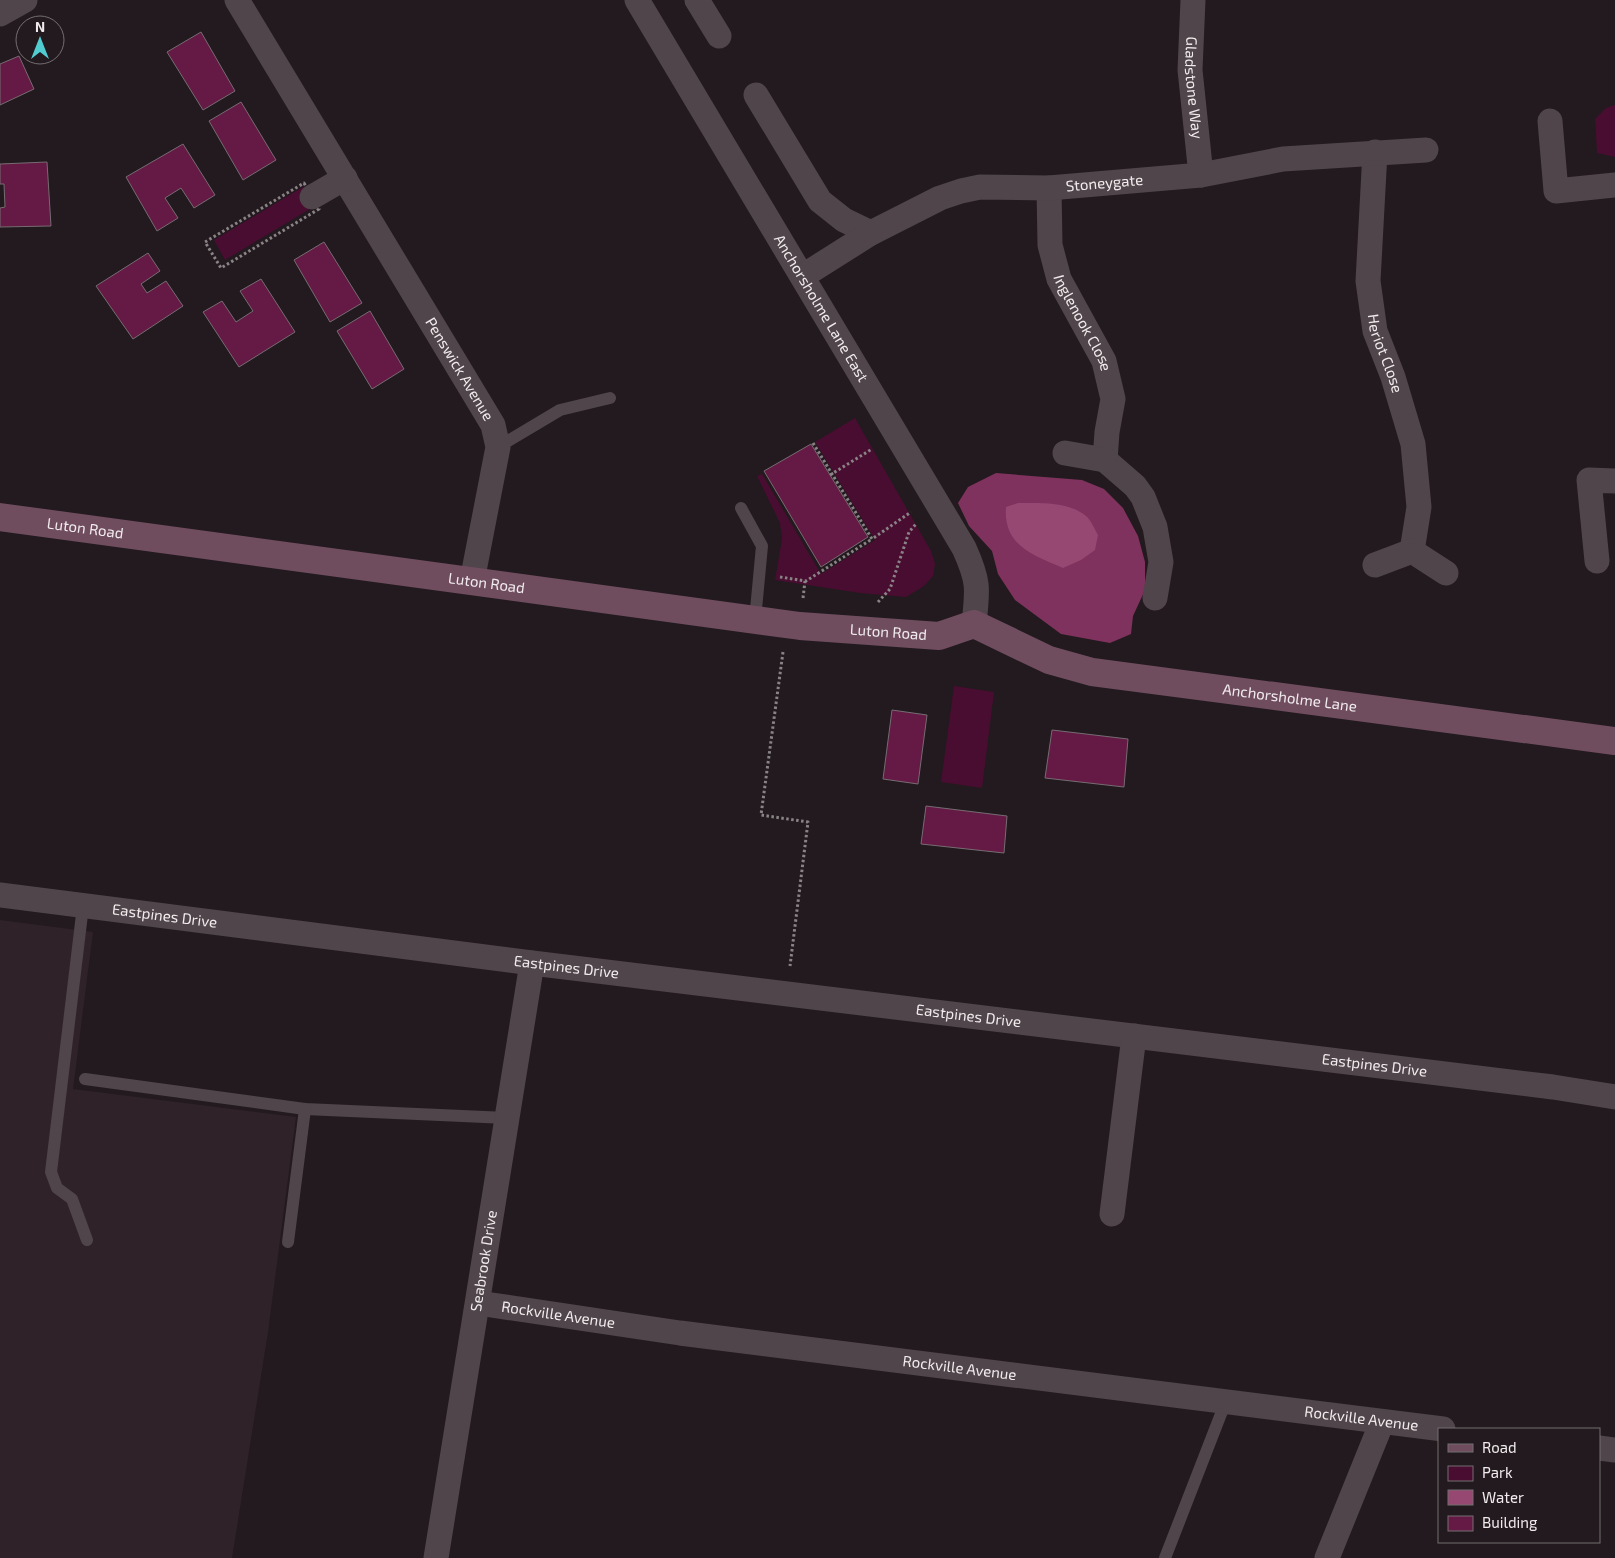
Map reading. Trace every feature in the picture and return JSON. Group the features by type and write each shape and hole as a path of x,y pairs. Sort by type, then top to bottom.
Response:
{"street":[{"path":"0,14 25,0"},
{"name":"Penswick Avenue","path":"237,0 493,425 498,447 472,582"},
{"name":"Anchorsholme Lane East","path":"637,0 935,499 975,573 978,593 974,624"},
{"path":"697,0 719,36"},
{"name":"Gladstone Way","path":"1193,0 1190,70 1201,175"},
{"path":"756,95 820,201 844,220 871,234"},
{"path":"1550,121 1556,190 1615,185"},
{"name":"Stoneygate","path":"803,276 871,234 940,198 961,190 980,187 1049,188 1201,175 1283,159 1426,150"},
{"name":"Heriot Close","path":"1375,152 1368,281 1375,331 1393,377 1413,444 1419,507 1412,551"},
{"path":"312,197 345,178"},
{"name":"Inglenook Close","path":"1049,188 1050,245 1059,279 1104,361 1113,399 1107,432 1106,460"},
{"path":"1065,453 1106,460 1135,486 1143,497 1155,527 1161,562 1155,598"},
{"path":"1597,561 1589,480 1615,481"},
{"name":"Luton Road","path":"0,517 787,624 938,636 974,624"},
{"path":"1375,565 1412,551 1446,573"},
{"name":"Anchorsholme Lane","path":"974,624 1049,660 1092,672 1615,741"},
{"name":"Eastpines Drive","path":"0,895 532,963 1543,1086 1615,1097"},
{"name":"Seabrook Drive","path":"436,1558 532,963"},
{"path":"1112,1214 1134,1036"},
{"name":"Rockville Avenue","path":"478,1303 680,1333 1438,1428"},
{"path":"1327,1558 1382,1422"},
{"path":"1600,1448 1615,1450"}],"lane":[{"path":"498,447 560,410 610,398"},
{"path":"741,508 762,546 755,620"},
{"path":"83,906 50,1172 58,1188 72,1199 87,1240"},
{"path":"85,1079 305,1109 507,1118"},
{"path":"288,1242 305,1109"},
{"path":"1165,1558 1226,1401"}],"path":[{"path":"304,183 312,197 319,210 221,268 205,242 304,183"},
{"path":"831,474 896,435"},
{"path":"813,443 872,539"},
{"path":"760,574 806,581 935,499"},
{"path":"852,630 890,589 909,532 935,499"},
{"path":"786,994 808,822 761,815 787,624"}],"shaded area":[{"path":"996,473 1082,480 1104,489 1123,508 1138,536 1145,562 1145,590 1133,616 1131,634 1110,643 1061,634 1015,600 998,574 992,551 969,526 958,503 968,487"},
{"path":"0,920 93,932 73,1089 296,1117 268,1332 232,1558 0,1558"}],"green space":[{"path":"1615,105 1615,157 1597,153 1595,119 1606,108"},
{"path":"303,187 315,206 225,260 214,240"},
{"path":"855,418 931,551 935,564 933,576 924,586 906,597 860,593 775,580 782,539 780,523 757,476 762,474 821,574 875,540 815,442"},
{"path":"954,686 994,692 982,788 941,782"}],"water":[{"path":"1018,503 1062,505 1079,511 1088,518 1098,535 1095,550 1081,560 1063,568 1031,553 1015,540 1009,531 1006,520 1006,507"}],"building":[{"path":"201,32 235,91 203,110 167,52"},
{"path":"15,58 15,65 23,65 34,89 0,105 0,64"},
{"path":"241,102 276,160 243,180 209,121"},
{"path":"183,144 215,195 194,208 181,188 165,198 178,218 157,231 126,177"},
{"path":"47,162 51,226 0,227 0,208 5,207 4,184 0,184 0,164"},
{"path":"324,242 362,303 330,322 294,260"},
{"path":"148,253 160,271 141,284 147,293 166,281 183,306 133,339 96,286"},
{"path":"261,279 295,332 239,367 203,312 222,301 236,322 253,311 240,291"},
{"path":"370,311 404,369 372,389 337,331"},
{"path":"811,444 868,537 821,567 764,471"},
{"path":"892,710 927,715 918,784 883,779"},
{"path":"1052,730 1128,739 1124,787 1045,778"},
{"path":"926,806 1007,816 1004,853 921,844"}]}
